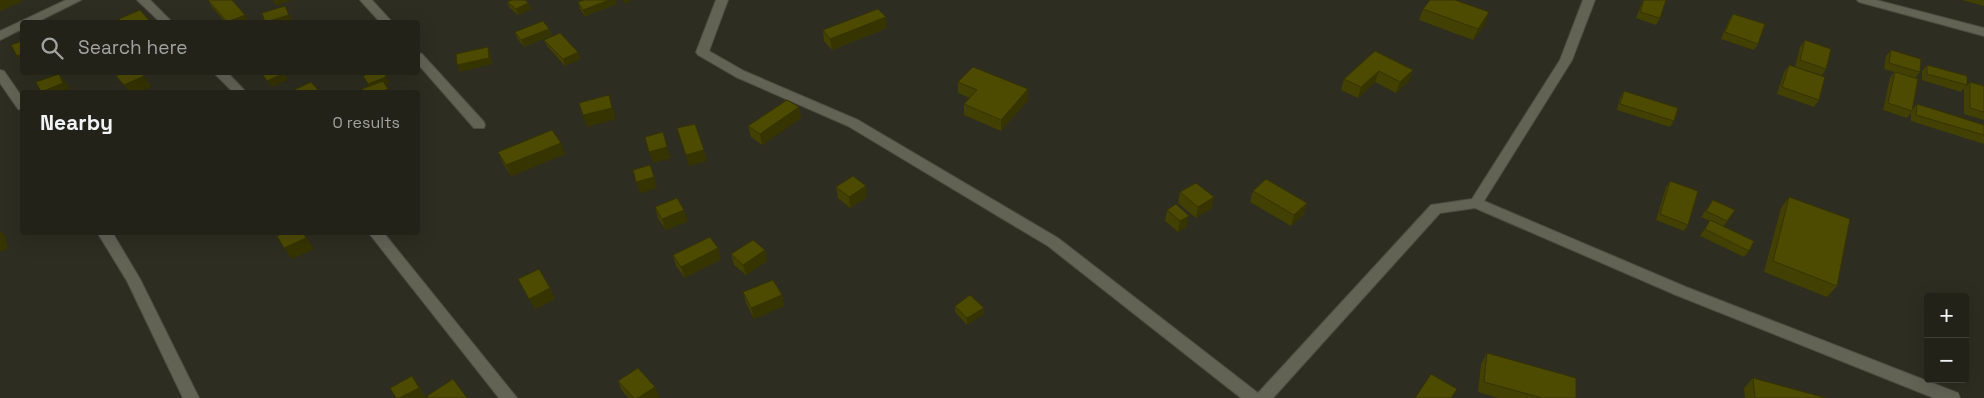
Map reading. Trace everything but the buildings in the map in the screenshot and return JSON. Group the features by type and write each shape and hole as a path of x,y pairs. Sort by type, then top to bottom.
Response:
{"street":[{"path":"32,20 74,0"},
{"path":"143,0 164,20"},
{"path":"366,0 384,20"},
{"path":"722,0 702,52 740,74 853,123 1053,242 1253,398"},
{"path":"1476,203 1566,60 1589,0"},
{"path":"1863,0 1984,32"},
{"path":"0,36 20,26"},
{"path":"420,59 479,125"},
{"path":"0,74 20,103"},
{"path":"222,75 238,90"},
{"path":"1263,398 1436,209 1476,203 1681,291 1952,398"},
{"path":"106,235 133,279 191,398"},
{"path":"377,235 509,398"}]}
